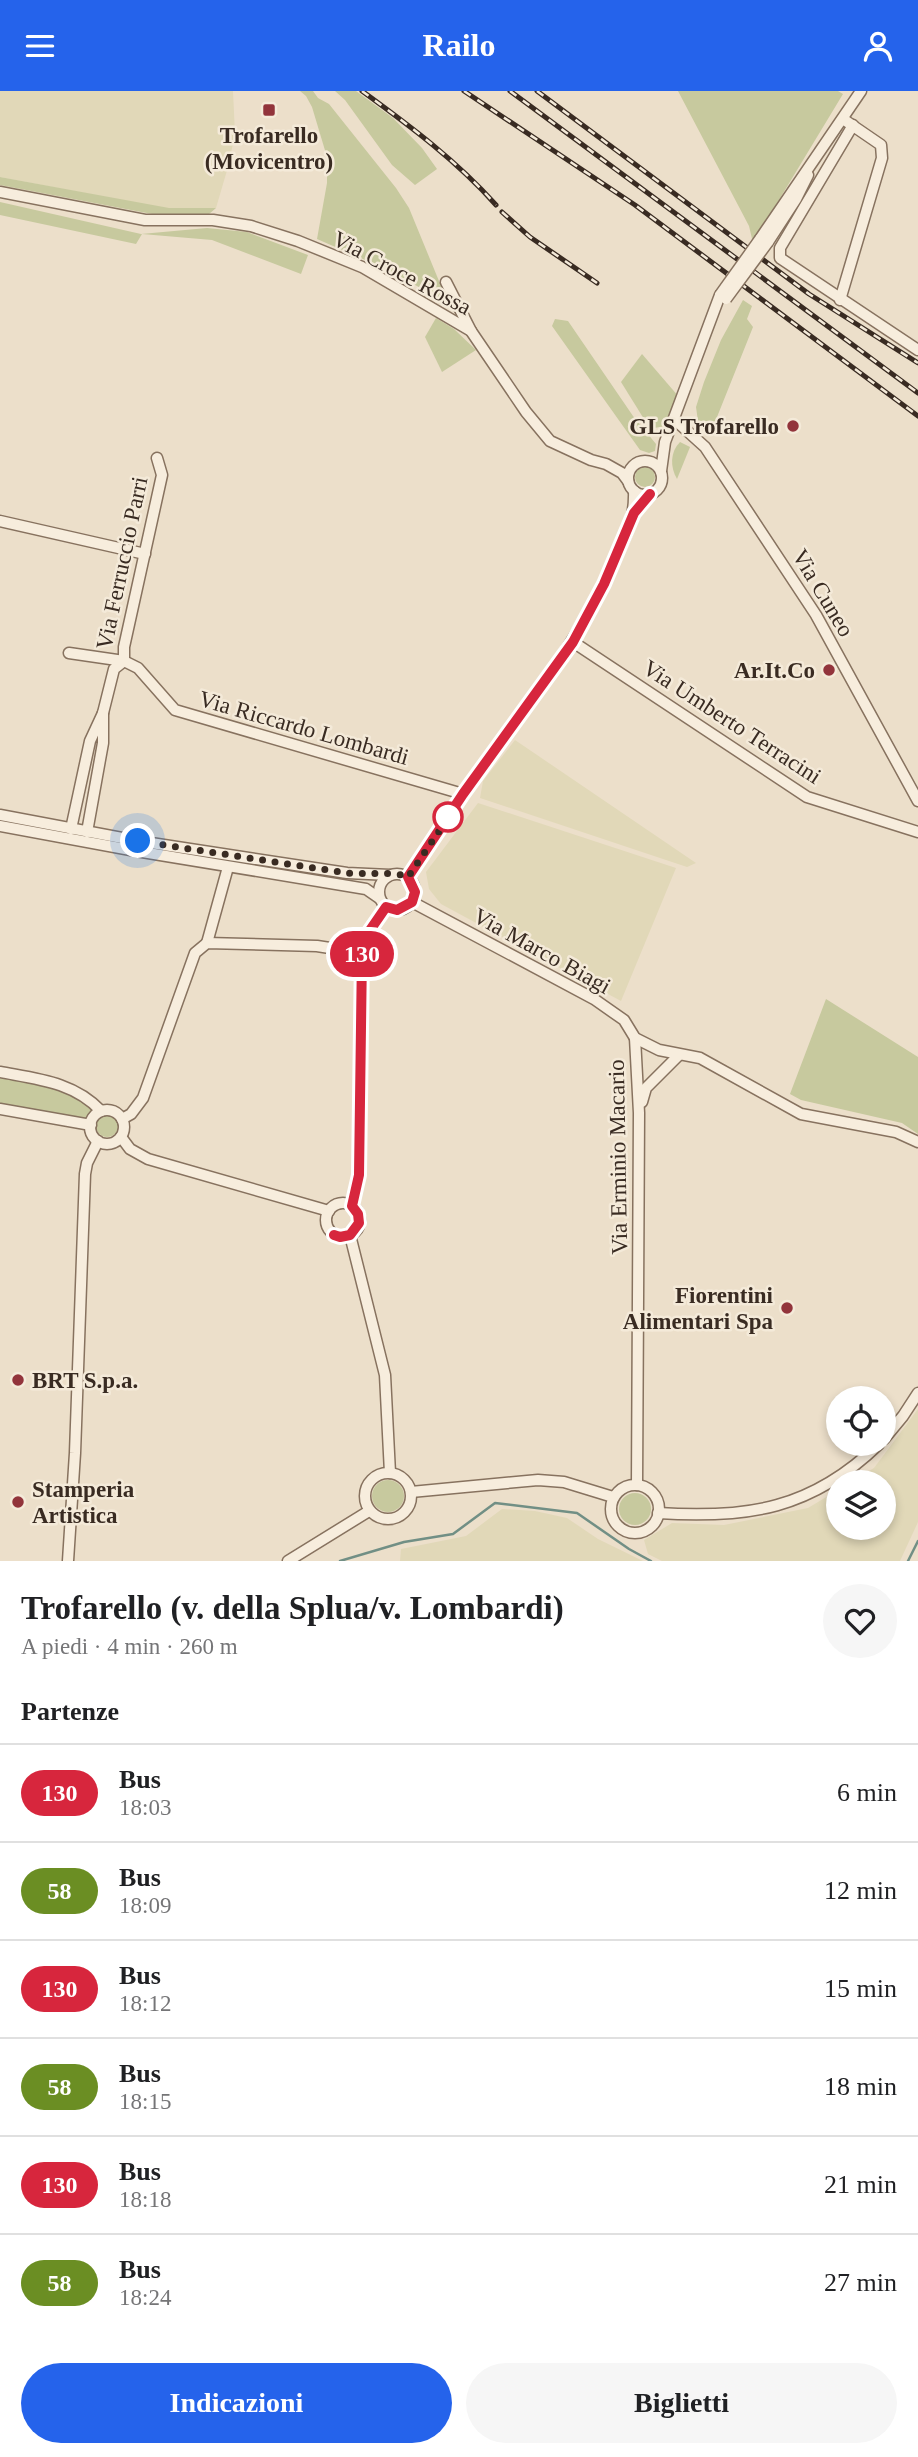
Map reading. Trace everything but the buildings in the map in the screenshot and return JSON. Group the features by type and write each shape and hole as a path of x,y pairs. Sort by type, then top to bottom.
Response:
{"street":[{"path":"408,877 463,794 573,642 604,584 634,513 650,494 659,488 665,442 723,297 764,240 861,91"},
{"path":"840,300 882,158 881,145 843,119"},
{"path":"853,125 780,248 780,258 918,350"},
{"name":"Via Croce Rossa","path":"0,192 145,220 213,220 251,226 298,241 362,267 471,331 526,412 550,441 606,464 622,473 631,486"},
{"path":"446,282 471,331"},
{"name":"Via Cuneo","path":"674,419 705,447 810,605 918,801"},
{"path":"634,513 630,470 665,442"},
{"name":"Via Ferruccio Parri","path":"103,713 114,669 124,661 124,647 162,475 157,459"},
{"path":"643,461 654,463 661,471"},
{"name":"Via Croce Rossa","path":"606,464 643,461"},
{"path":"631,486 639,494 650,494"},
{"path":"0,521 145,554"},
{"name":"Via Umberto Terracini","path":"573,642 807,797 918,832"},
{"path":"69,653 124,661"},
{"name":"Via Riccardo Lombardi","path":"124,661 138,669 175,710 463,794"},
{"path":"71,829 90,741 103,713"},
{"path":"87,831 103,743 103,713"},
{"path":"83,772 97,774"},
{"path":"0,815 71,829 347,873 396,874 408,877"},
{"path":"0,826 366,890 379,898 386,907 397,910 412,902 415,892 408,877"},
{"path":"122,1119 131,1114 143,1098 195,953 207,943 228,867"},
{"path":"379,898 379,886 385,877 390,875"},
{"name":"Via Marco Biagi","path":"412,902 594,999 624,1020 635,1038 659,1050 700,1058 801,1114 896,1132 918,1142"},
{"path":"352,1206 359,1164 362,953 366,936 386,907"},
{"path":"207,943 317,946 362,953"},
{"name":"Via Erminio Macario","path":"635,1038 639,1113 637,1485"},
{"path":"639,1113 646,1088 679,1055"},
{"path":"0,1072 68,1087 81,1093 102,1111 115,1112 122,1119 124,1128 121,1137 108,1144 98,1141 92,1134 94,1117 102,1111"},
{"path":"0,1109 91,1125"},
{"path":"121,1137 130,1149 148,1159 329,1211"},
{"path":"68,1561 75,1453 85,1174 90,1153 98,1141"},
{"path":"342,1203 352,1206 358,1214 359,1223 350,1235 340,1237 330,1231 326,1221 329,1211 342,1203"},
{"path":"350,1235 385,1375 390,1473"},
{"path":"896,1425 918,1393"},
{"path":"658,1513 733,1514 782,1505 828,1484 865,1456"},
{"path":"390,1473 404,1479 411,1492 408,1507 398,1518 383,1520 369,1511 364,1497 374,1476 390,1473"},
{"path":"411,1492 538,1480 564,1482 613,1497"},
{"path":"637,1485 645,1487 656,1498 658,1513 656,1521 644,1531 629,1532 616,1525 612,1518 611,1504 613,1497 624,1487 637,1485"},
{"path":"288,1561 369,1511"}],"shaded area":[{"path":"0,91 233,91 235,134 216,208 169,209 0,177"},
{"path":"515,740 696,863 687,867 480,798 483,781"},
{"path":"478,803 676,868 621,1001 441,904 429,889 426,872"},
{"path":"918,1409 918,1522 900,1561 662,1561 648,1554 644,1540 672,1523 724,1525 808,1508 826,1497 826,1540 896,1540 896,1470 871,1470 883,1456 896,1456 896,1438"},
{"path":"502,1509 535,1511 567,1518 598,1539 643,1561 400,1561 401,1549 466,1536"}],"green space":[{"path":"300,91 313,91 318,98 329,104 396,188 409,208 448,303 386,269 317,239 327,183 327,157 312,107"},
{"path":"335,91 356,91 393,118 422,148 437,169 415,185 392,165 345,100"},
{"path":"678,91 838,91 843,94 753,243 749,226"},
{"path":"0,177 169,208 216,208 209,214 152,214 0,185"},
{"path":"0,202 141,234 207,228 247,232 308,255 301,274 212,240 142,234 136,244 0,215"},
{"path":"743,300 752,306 747,319 753,327 711,432 699,428 696,407 721,340"},
{"path":"436,318 454,329 476,350 442,372 425,337"},
{"path":"555,319 568,321 633,416 656,444 655,451 649,453 640,450 552,326"},
{"path":"642,354 679,397 666,426 654,428 644,419 621,382"},
{"path":"680,442 690,447 677,479 672,460 674,450"},
{"path":"641,467 649,467 655,477 649,487 641,487 635,481 635,473"},
{"path":"826,999 918,1057 918,1134 902,1123 801,1100 790,1094"},
{"path":"0,1076 58,1089 91,1107 92,1114 87,1119 0,1104"},
{"path":"107,1115 115,1118 118,1126 115,1134 107,1137 99,1134 96,1126 99,1118"},
{"path":"388,1480 399,1485 404,1496 399,1507 388,1512 377,1507 372,1496 377,1485"},
{"path":"635,1493 646,1498 651,1509 646,1520 635,1525 624,1520 619,1509 624,1498"}],"waterway":[{"path":"340,1561 404,1542 453,1534 495,1503 577,1513 651,1561"},
{"path":"908,1561 918,1541"}],"railway":[{"path":"362,91 449,159 496,205"},
{"path":"464,91 635,205 918,416"},
{"path":"510,91 918,393"},
{"path":"537,91 809,294 918,363"},
{"path":"502,212 530,237 597,283"}],"bus line":[{"name":"130","path":"334,1235 350,1235 358,1228 359,1223 358,1214 352,1206 359,1175 362,953 366,936 386,907 391,910 403,909 412,902 415,892 408,877 463,794 573,642 604,584 634,513 650,494"}],"place":[{"name":"Trofarello (Movicentro)","path":"269,110"},
{"name":"GLS Trofarello","path":"793,426"},
{"name":"Ar.It.Co","path":"829,670"},
{"name":"Fiorentini Alimentari Spa","path":"787,1308"},
{"name":"BRT S.p.a.","path":"18,1380"},
{"name":"Stamperia Artistica","path":"18,1502"}],"route":[{"path":"138,841 367,876 396,874 408,877 450,815 448,817"}]}
